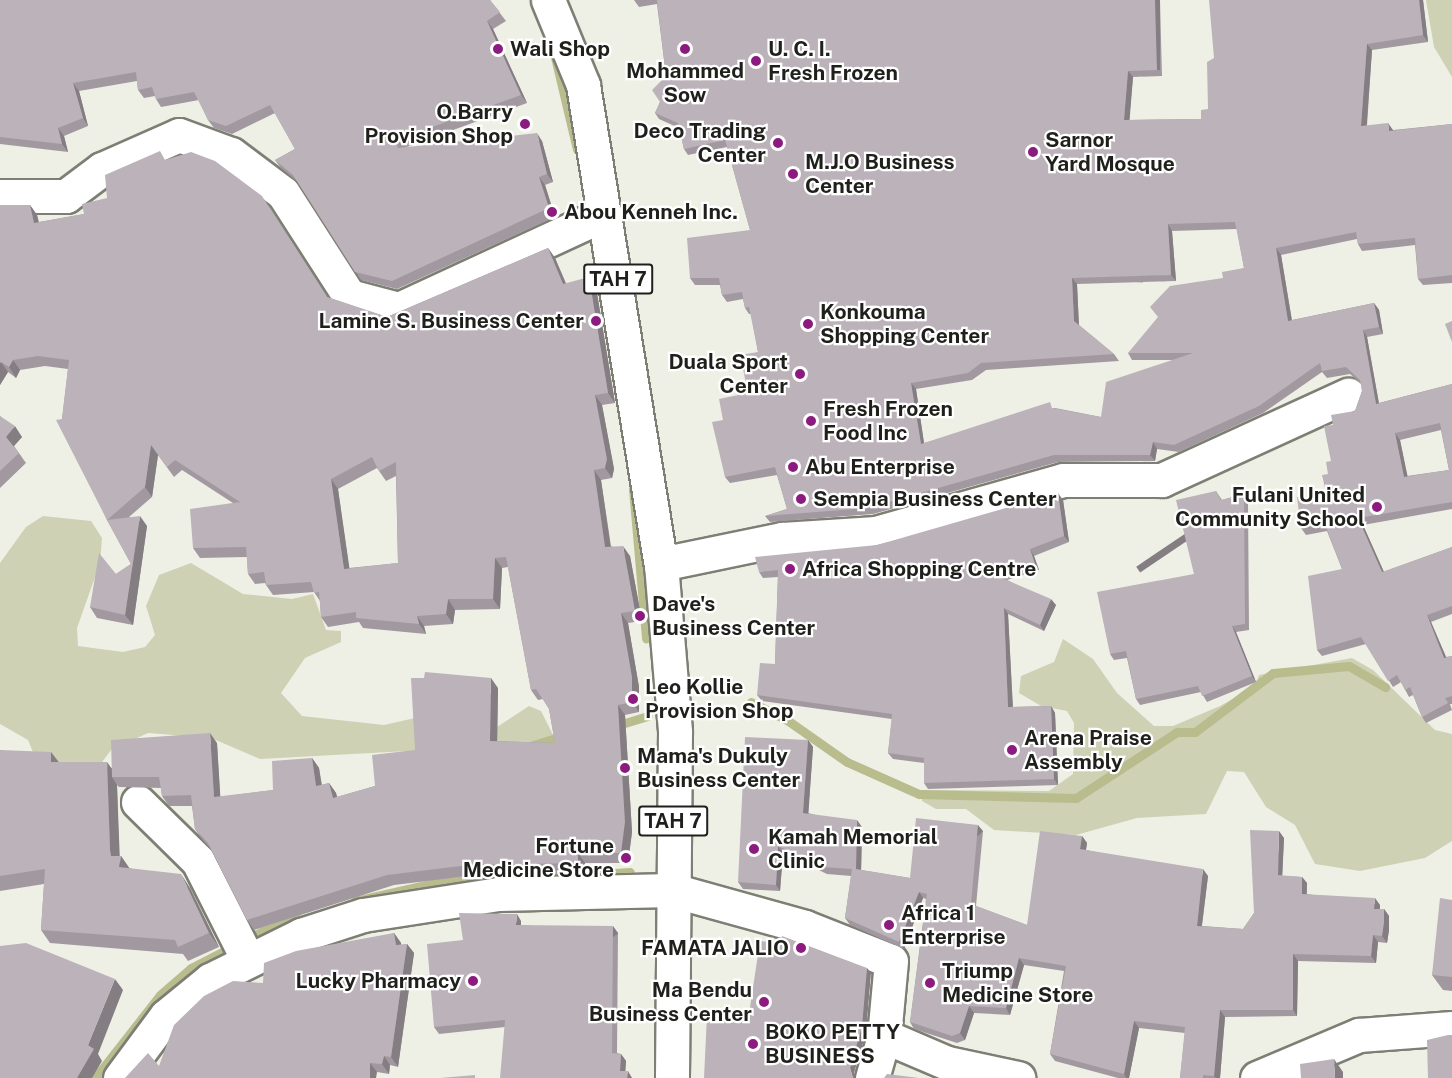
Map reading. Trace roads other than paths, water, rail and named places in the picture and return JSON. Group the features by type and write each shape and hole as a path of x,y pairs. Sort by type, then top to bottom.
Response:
{"main road":[{"name":"TAH 7","path":"548,0 583,85 661,564 675,732 672,1078"},
{"path":"0,196 66,196 102,169 179,135 231,154 283,193 349,296 399,309 605,214"},
{"path":"661,564 782,539 876,533 1063,480 1162,480 1348,394"},
{"path":"138,801 198,861 246,958"},
{"path":"120,1078 166,1016 246,958 363,915 441,901 672,890 804,927 891,961 884,1036 872,1078"},
{"path":"1257,1078 1359,1035 1452,1028"},
{"path":"884,1036 947,1063 1018,1078"}],"waterway":[{"path":"555,57 577,149"},
{"path":"633,489 646,638"},
{"path":"751,702 787,720 847,762 919,794 1076,798 1177,732 1195,732 1273,673 1349,666 1385,687"},
{"path":"615,726 648,716"},
{"path":"530,746 566,735"},
{"path":"551,877 630,872"},
{"path":"355,901 438,882 498,879"},
{"path":"95,1078 160,995 191,968 263,931 299,919"}],"place":[{"name":"Wali Shop","path":"498,49"},
{"name":"Mohammed Sow","path":"685,49"},
{"name":"U. C. I. Fresh Frozen","path":"756,61"},
{"name":"O.Barry Provision Shop","path":"525,124"},
{"name":"Deco Trading Center","path":"778,143"},
{"name":"Sarnor Yard Mosque","path":"1033,152"},
{"name":"M.J.O Business Center","path":"793,174"},
{"name":"Abou Kenneh Inc.","path":"552,212"},
{"name":"Lamine S. Business Center","path":"596,321"},
{"name":"Konkouma Shopping Center","path":"808,324"},
{"name":"Duala Sport Center","path":"800,374"},
{"name":"Fresh Frozen Food Inc","path":"811,421"},
{"name":"Abu Enterprise","path":"793,467"},
{"name":"Sempia Business Center","path":"801,499"},
{"name":"Fulani United Community School","path":"1377,507"},
{"name":"Africa Shopping Centre","path":"790,569"},
{"name":"Dave's Business Center","path":"640,616"},
{"name":"Leo Kollie Provision Shop","path":"633,699"},
{"name":"Arena Praise Assembly","path":"1012,750"},
{"name":"Mama's Dukuly Business Center","path":"625,768"},
{"name":"Kamah Memorial Clinic","path":"754,849"},
{"name":"Fortune Medicine Store","path":"626,858"},
{"name":"Africa 1 Enterprise","path":"889,925"},
{"name":"FAMATA JALIO","path":"801,948"},
{"name":"Lucky Pharmacy","path":"473,981"},
{"name":"Triump Medicine Store","path":"930,983"},
{"name":"Ma Bendu Business Center","path":"764,1002"},
{"name":"BOKO PETTY BUSINESS","path":"753,1044"}]}
